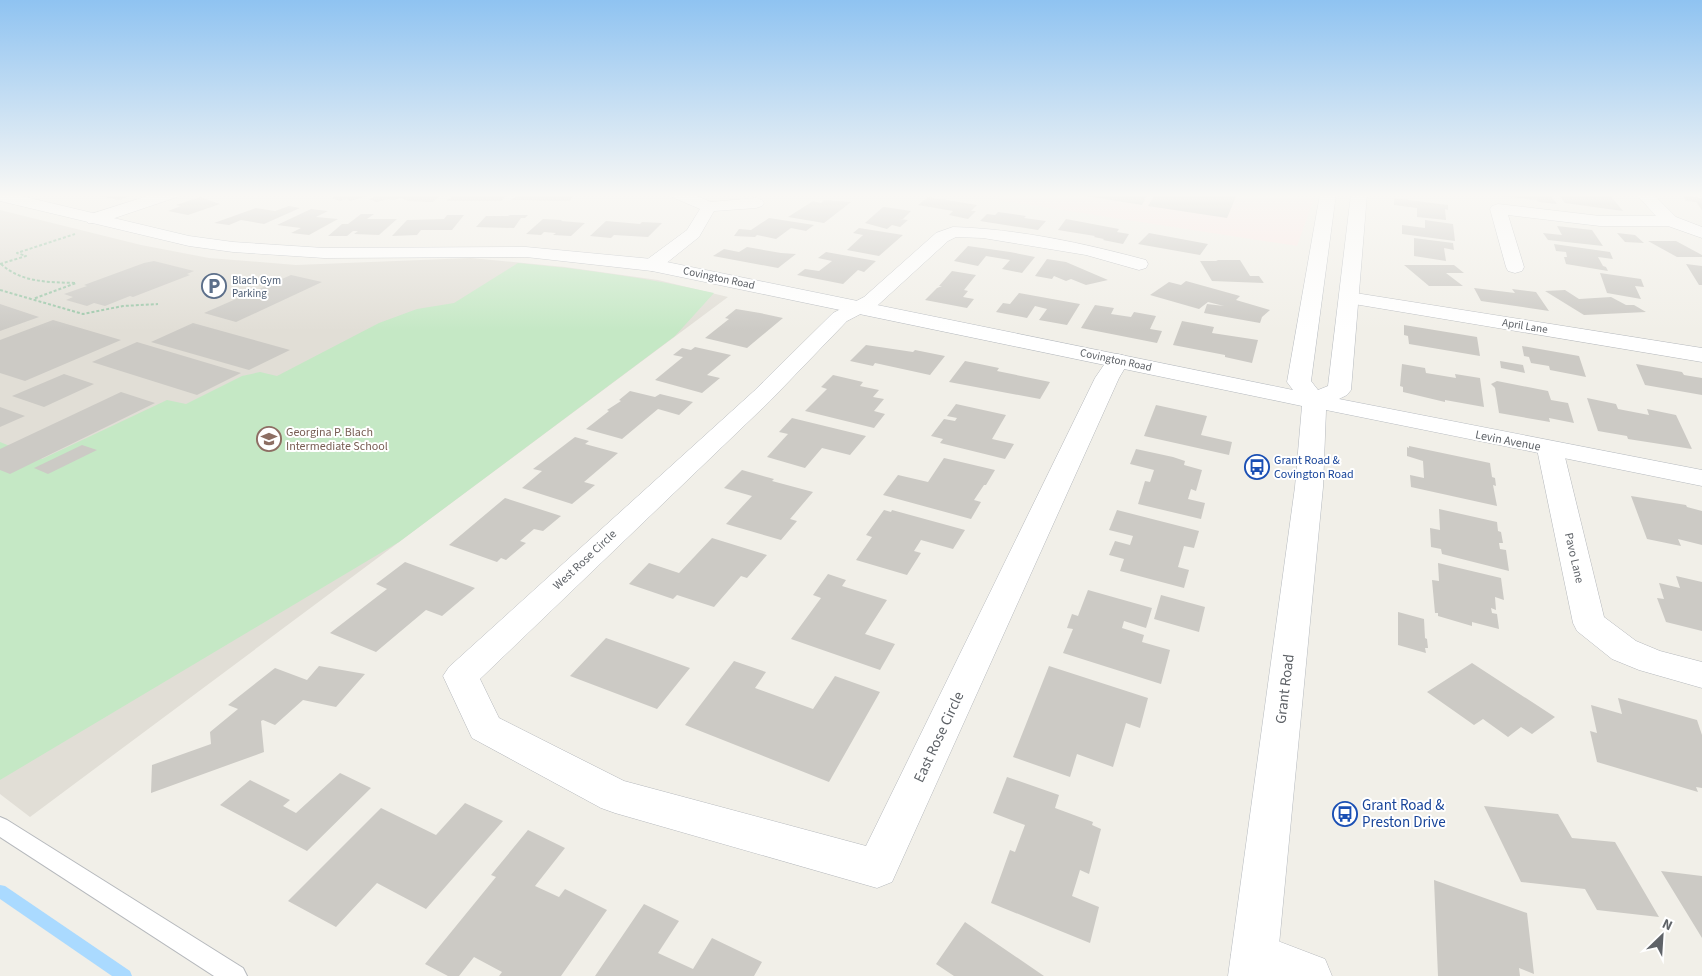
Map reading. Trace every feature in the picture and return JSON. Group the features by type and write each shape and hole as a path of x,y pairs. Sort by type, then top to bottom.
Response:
{"street":[{"name":"Covington Road","path":"183,240 233,247 324,253 526,252 652,265 1314,401"},
{"path":"652,265 685,240"},
{"path":"859,307 871,301 941,240"},
{"path":"1022,240 1088,250 1139,264"},
{"path":"1321,240 1300,382 1314,401 1339,390 1355,240"},
{"path":"1507,240 1515,267"},
{"name":"April Lane","path":"1349,298 1702,355"},
{"name":"West Rose Circle","path":"614,796 485,728 461,676 762,396 840,317 859,307"},
{"name":"East Rose Circle","path":"614,796 877,868 1103,387 1118,361"},
{"name":"Levin Avenue","path":"1314,401 1702,478"},
{"name":"Grant Road","path":"1253,965 1308,487 1314,401"},
{"name":"Pavo Lane","path":"1550,449 1589,623 1624,650 1651,661 1702,674"},
{"path":"1253,965 1308,976"}],"lane":[{"path":"0,826 235,976"}],"path":[{"path":"32,299 76,283 27,278 8,271 1,264 26,256 17,253 58,240"},
{"path":"0,290 82,314 123,306 158,304"}],"shaded area":[{"name":"Georgina P. Blach Intermediate School","path":"0,240 119,240 209,258 296,265 471,258 565,267 658,280 728,297 30,817 0,794"},
{"path":"1255,240 1299,240 1297,246"}],"green space":[{"name":"Georgina P. Blach Intermediate School","path":"518,263 616,275 714,293 675,336 399,542 0,780 0,442 42,459 167,400 186,404 242,376 260,372 277,376 379,323 417,309 454,303"}],"building":[{"path":"858,240 898,240 879,256 847,250"},
{"path":"1103,240 1126,240 1123,244"},
{"path":"1142,240 1184,240 1208,244 1200,255 1138,244"},
{"path":"1414,240 1453,243 1454,250 1444,248 1446,261 1414,256"},
{"path":"1548,240 1599,240 1603,246"},
{"path":"1623,240 1640,240 1644,243 1625,242"},
{"path":"1648,241 1676,241 1702,255 1702,257 1677,257"},
{"path":"1554,244 1610,252 1613,259 1598,257 1608,271 1566,264 1564,257 1567,257 1566,252 1556,251"},
{"path":"968,246 1035,257 1022,273 1002,269 1010,260 986,256 978,266 954,261"},
{"path":"747,247 796,254 778,268 713,256 724,249 739,252"},
{"path":"826,252 876,261 864,272 858,270 843,284 797,275 805,269 819,271 832,261 818,258"},
{"path":"1047,259 1066,262 1108,280 1086,285 1071,279 1066,281 1054,276 1052,279 1035,276"},
{"path":"1216,260 1240,260 1250,276 1259,276 1264,283 1212,281 1200,261 1218,261"},
{"path":"154,261 194,271 187,274 190,275 105,306 94,303 87,306 66,300 73,297 64,294 87,286 84,285"},
{"path":"1686,264 1702,266 1702,285 1699,285"},
{"path":"1404,265 1454,265 1464,273 1446,273 1463,286 1429,286"},
{"path":"952,271 976,275 964,290 968,291 963,297 974,299 967,308 925,300 937,288 942,286 939,286"},
{"path":"1600,273 1641,279 1644,287 1635,286 1641,299 1607,293"},
{"path":"291,275 322,282 236,322 204,313"},
{"path":"1186,281 1240,296 1236,300 1270,310 1262,317 1260,323 1204,313 1207,304 1224,306 1208,302 1199,309 1150,295 1169,282 1181,285"},
{"path":"1474,288 1515,293 1512,289 1536,292 1549,311 1481,301"},
{"path":"1565,290 1579,299 1611,297 1626,305 1634,305 1646,312 1584,315 1545,291"},
{"path":"1019,293 1080,304 1067,325 1039,320 1047,309 1035,306 1027,318 996,312 1003,303 1010,304"},
{"path":"0,304 39,317 0,331"},
{"path":"1095,305 1114,308 1111,314 1131,317 1134,312 1156,316 1150,329 1162,331 1157,343 1081,328"},
{"path":"736,309 783,318 747,348 705,338 729,319 725,318"},
{"path":"53,320 121,340 25,381 0,373 0,340"},
{"path":"1182,321 1214,327 1212,333 1258,340 1252,363 1225,357 1225,355 1173,345"},
{"path":"193,323 290,350 249,370 151,342"},
{"path":"1404,325 1477,337 1480,356 1409,344 1408,336 1404,335"},
{"path":"137,342 241,373 197,395 92,362"},
{"path":"866,345 913,352 915,350 945,356 930,375 875,363 873,366 850,361"},
{"path":"1522,346 1579,356 1586,377 1550,370 1549,366 1531,363 1529,357 1524,356"},
{"path":"695,347 731,355 707,375 720,378 702,393 655,380 683,357 673,355 682,348 691,350"},
{"path":"965,361 999,368 997,371 1050,382 1040,399 949,382"},
{"path":"1500,361 1523,365 1525,373 1501,368"},
{"path":"1402,364 1425,368 1426,373 1456,378 1455,374 1480,378 1484,407 1445,400 1445,402 1403,392 1403,387 1400,386"},
{"path":"1636,364 1682,372 1684,375 1702,378 1702,395 1645,385"},
{"path":"64,374 94,384 44,407 12,396"},
{"path":"833,375 863,382 860,386 879,390 873,397 884,399 874,411 885,414 874,428 805,411 827,389 821,387"},
{"path":"1497,381 1548,391 1551,400 1568,403 1574,423 1549,418 1550,422 1499,413 1495,388 1491,384"},
{"path":"630,391 655,397 660,394 693,402 679,415 658,409 622,439 586,429 609,411 607,410 621,401 619,400"},
{"path":"121,392 155,403 10,474 0,470 0,449"},
{"path":"1587,398 1616,404 1618,409 1649,415 1647,409 1676,415 1692,449 1628,439 1627,436 1598,431"},
{"path":"956,404 1006,415 992,439 1014,444 1005,459 940,443 943,439 931,436 944,419 955,421 957,418 947,416"},
{"path":"1156,405 1207,416 1201,435 1232,442 1229,455 1144,436"},
{"path":"0,407 25,416 0,427"},
{"path":"792,418 866,436 850,455 822,448 805,468 767,457 788,434 779,432"},
{"path":"575,437 589,441 585,444 618,453 584,482 595,485 572,504 522,488 542,471 533,469"},
{"path":"82,445 97,450 48,474 34,468"},
{"path":"1409,446 1490,463 1492,477 1495,478 1496,486 1493,485 1497,506 1411,487 1410,475 1424,478 1423,461 1407,456 1407,447 1409,448"},
{"path":"1136,449 1173,457 1185,461 1184,465 1202,470 1196,491 1191,489 1188,499 1205,503 1201,519 1138,504 1145,481 1150,482 1154,470 1130,464"},
{"path":"944,458 995,470 974,500 981,502 971,519 883,495 898,475 928,482"},
{"path":"742,470 774,479 772,481 813,492 790,519 797,521 781,540 726,524 752,496 724,488"},
{"path":"1631,496 1686,505 1687,507 1702,511 1702,545 1678,539 1681,546 1647,539"},
{"path":"505,498 561,516 543,531 534,529 520,541 526,543 506,560 501,558 497,562 449,545"},
{"path":"1439,509 1497,522 1498,531 1501,532 1503,543 1499,543 1500,549 1506,550 1509,571 1442,554 1441,549 1431,547 1430,528 1440,530"},
{"path":"884,510 891,512 892,510 965,530 953,549 921,540 914,551 921,553 907,575 856,560 872,537 866,535"},
{"path":"1117,510 1199,531 1194,548 1184,546 1178,567 1189,570 1184,588 1120,571 1124,559 1109,555 1115,541 1130,545 1133,536 1109,530"},
{"path":"712,538 767,555 747,578 741,576 714,607 677,595 673,599 629,584 649,563 679,573"},
{"path":"405,562 475,588 442,616 426,610 376,652 330,633 387,589 376,584"},
{"path":"1438,563 1501,578 1504,600 1495,597 1496,610 1491,608 1492,613 1497,614 1499,629 1472,622 1472,626 1438,616 1438,613 1435,613 1432,580 1439,581"},
{"path":"828,574 846,580 842,586 887,600 865,634 895,644 880,670 791,639 821,598 813,595"},
{"path":"1676,576 1702,582 1702,631 1666,622 1657,598 1664,599 1659,583 1680,588"},
{"path":"1088,590 1152,608 1146,628 1124,621 1122,628 1144,635 1142,642 1170,650 1161,684 1063,653 1073,629 1067,628 1072,614 1078,616"},
{"path":"1161,595 1205,607 1199,632 1154,619"},
{"path":"1398,612 1424,619 1425,638 1427,639 1428,648 1425,648 1426,653 1398,645"},
{"path":"606,638 690,668 657,709 570,676"},
{"path":"734,661 766,672 755,688 813,709 835,676 880,692 829,782 685,725"},
{"path":"1472,663 1555,717 1532,734 1521,727 1508,737 1483,719 1474,725 1427,692"},
{"path":"319,666 365,674 336,707 303,700 275,725 263,720 261,721 264,752 151,793 152,765 211,744 210,732 238,709 228,705 275,668 307,680"},
{"path":"1049,666 1148,698 1140,728 1126,723 1113,767 1077,754 1070,777 1013,757"},
{"path":"1618,698 1697,720 1702,735 1702,788 1696,787 1698,792 1597,762 1590,731 1597,733 1591,705 1622,714"},
{"path":"340,773 371,788 307,851 220,805 250,780 290,800 283,806 296,813"},
{"path":"1007,777 1059,795 1055,808 1093,822 1092,825 1101,829 1089,874 1080,870 1072,896 1099,907 1090,943 991,903 1010,850 1015,852 1025,825 993,813"},
{"path":"465,803 503,821 426,909 377,883 336,927 288,901 381,808 436,835"},
{"path":"1484,806 1558,814 1572,838 1615,842 1659,917 1597,910 1585,889 1521,882"},
{"path":"528,830 565,848 535,886 559,897 565,889 607,910 561,976 499,976 502,972 474,957 459,976 448,976 425,964 496,877 491,875"},
{"path":"1661,871 1702,876 1702,938"},
{"path":"1434,880 1527,913 1534,974 1519,968 1520,976 1438,976"},
{"path":"644,904 679,921 658,953 693,969 712,938 762,962 754,976 595,976"},
{"path":"965,922 1044,976 954,976 936,964"}],"waterway":[{"path":"0,891 125,976"}],"place":[{"name":"Blach Gym Parking","path":"214,286"},
{"name":"Georgina P. Blach Intermediate School","path":"269,439"},
{"name":"Grant Road & Covington Road","path":"1257,467"},
{"name":"Grant Road & Preston Drive","path":"1345,814"}]}
